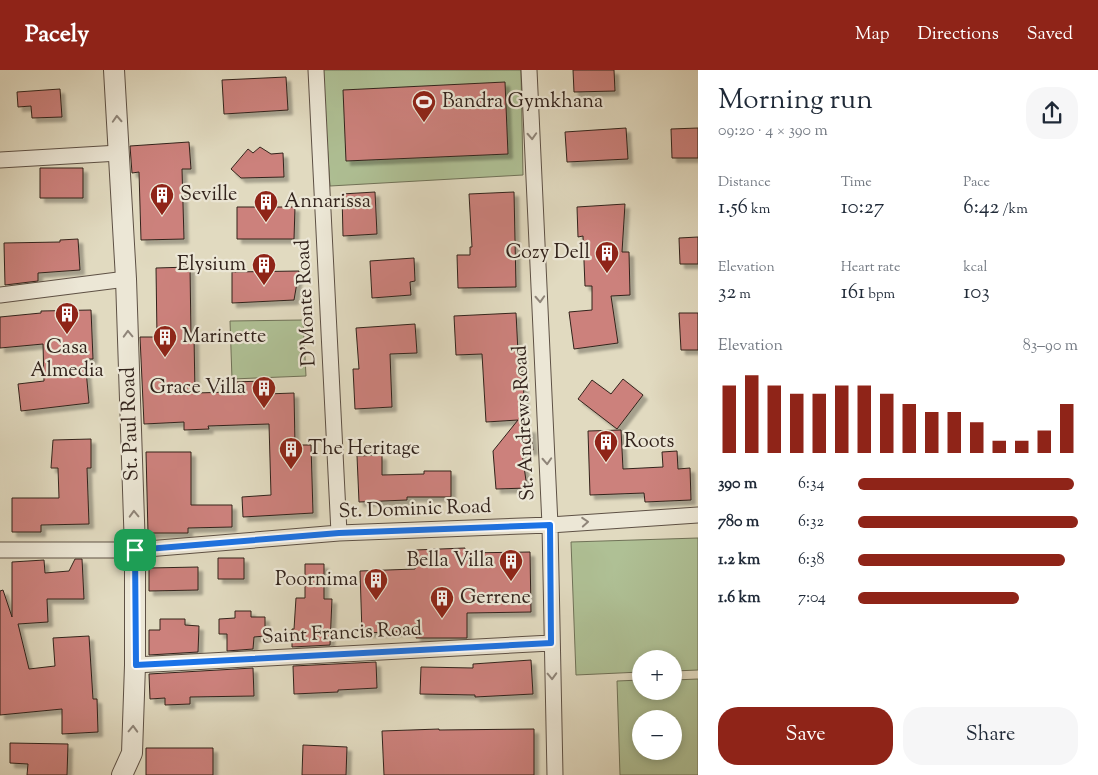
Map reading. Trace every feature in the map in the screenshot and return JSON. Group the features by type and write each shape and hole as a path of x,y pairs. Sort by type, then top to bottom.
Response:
{"street":[{"name":"St. Paul Road","path":"114,70 126,279 135,550 136,665 132,752 122,775"},
{"name":"D'Monte Road","path":"316,70 339,533"},
{"name":"St. Andrews Road","path":"529,70 550,525 555,775"},
{"path":"0,160 119,153"},
{"path":"0,295 126,279"},
{"name":"St. Dominic Road","path":"0,550 135,550 339,533 550,525 698,515"},
{"name":"Saint Francis Road","path":"136,665 551,643"}],"green space":[{"name":"Bandra Gymkhana","path":"322,70 521,70 523,175 330,186"},
{"path":"303,320 306,376 232,379 230,321"},
{"path":"698,538 698,670 682,671 682,650 632,650 632,672 576,675 571,542"},
{"path":"698,679 698,775 620,775 617,681 632,680 632,700 682,700 682,680"}],"building":[{"path":"573,70 614,70 615,91 574,92"},
{"path":"286,77 288,110 224,114 222,80"},
{"path":"505,82 508,154 346,161 343,90"},
{"path":"60,89 62,117 32,118 31,106 18,107 17,92"},
{"path":"626,128 628,159 567,162 565,132"},
{"path":"698,128 698,158 672,158 671,129"},
{"path":"189,142 191,169 182,169 184,239 141,240 139,172 132,173 130,146"},
{"path":"260,147 271,154 283,153 284,177 241,178 231,169 248,149 253,153"},
{"path":"40,168 83,168 83,198 40,198"},
{"path":"375,192 377,234 343,236 342,194"},
{"path":"514,192 516,287 458,288 457,255 470,255 470,247 472,247 469,194"},
{"path":"625,204 622,252 629,252 630,295 611,296 618,343 574,349 569,312 592,310 592,286 585,286 583,236 578,237 577,207"},
{"name":"Annarissa","path":"237,207 295,207 294,239 237,239"},
{"path":"698,237 698,264 680,264 679,238"},
{"path":"78,239 80,270 38,273 38,281 5,285 4,243 60,242 60,240"},
{"path":"414,258 415,281 410,282 411,295 372,298 370,261"},
{"path":"190,267 191,336 194,336 195,393 232,392 232,382 265,381 266,394 294,393 295,445 311,445 313,513 243,517 242,497 271,495 269,424 208,426 209,429 184,430 184,422 144,424 140,337 157,337 156,268"},
{"name":"Elysium","path":"299,271 294,300 232,303 232,272"},
{"path":"91,310 93,359 85,359 89,403 21,411 18,384 44,381 43,344 0,348 0,317 41,313 41,311"},
{"path":"516,313 519,372 523,372 525,429 531,428 533,450 522,452 527,488 496,489 493,451 518,420 486,422 482,354 456,355 454,316"},
{"path":"679,313 698,313 698,350 681,350"},
{"path":"415,324 417,353 390,354 392,407 355,409 353,369 359,369 356,328"},
{"path":"623,379 643,395 617,429 578,399 592,380 611,394"},
{"path":"621,430 623,469 663,467 662,452 677,451 678,469 690,468 691,500 645,502 644,493 590,495 588,431"},
{"path":"91,439 91,468 87,468 89,524 41,525 41,532 12,532 12,498 59,498 58,468 51,468 53,440"},
{"path":"146,452 191,452 191,505 232,505 232,527 188,528 188,533 148,533"},
{"path":"382,455 382,475 424,474 424,471 451,471 451,497 407,497 407,500 359,502 357,456"},
{"path":"465,548 465,553 530,552 531,612 467,613 467,638 416,638 416,631 362,633 360,571 415,569 415,550"},
{"path":"218,558 244,558 244,579 218,579"},
{"path":"75,559 82,559 84,599 47,599 48,622 18,624 29,669 55,666 53,638 89,636 93,699 97,699 98,732 62,734 62,709 0,715 0,591 3,590 12,617 12,562 44,560 45,573 69,571"},
{"path":"305,564 324,564 324,599 332,599 330,645 292,647 296,598 305,598"},
{"path":"198,567 198,590 149,591 149,568"},
{"path":"235,611 251,611 251,617 265,617 265,636 254,637 253,649 227,651 227,634 219,634 219,619 235,618"},
{"path":"160,619 185,619 185,625 199,626 198,652 149,655 149,630 160,630"},
{"path":"531,660 533,694 475,697 475,695 420,694 421,667 473,668 473,664"},
{"path":"376,662 377,688 294,694 293,666"},
{"path":"253,668 254,696 190,697 190,704 165,705 165,698 150,699 149,674"},
{"path":"534,729 534,775 384,775 382,731"},
{"path":"10,743 68,744 67,775 27,775 28,764 10,763"},
{"path":"303,745 347,747 346,775 302,775"},
{"path":"146,748 213,748 213,775 146,775"}],"place":[{"name":"Bandra Gymkhana","path":"424,123"},
{"name":"Seville","path":"162,216"},
{"name":"Annarissa","path":"266,223"},
{"name":"Cozy Dell","path":"607,274"},
{"name":"Elysium","path":"264,286"},
{"name":"Casa Almedia","path":"67,335"},
{"name":"Marinette","path":"165,358"},
{"name":"Grace Villa","path":"264,409"},
{"name":"Roots","path":"606,463"},
{"name":"The Heritage","path":"291,470"},
{"name":"Bella Villa","path":"511,582"},
{"name":"Poornima","path":"376,601"},
{"name":"Gerrene","path":"442,619"}],"route":[{"path":"550,525 551,643 136,665 135,550 339,533 550,525"}]}
